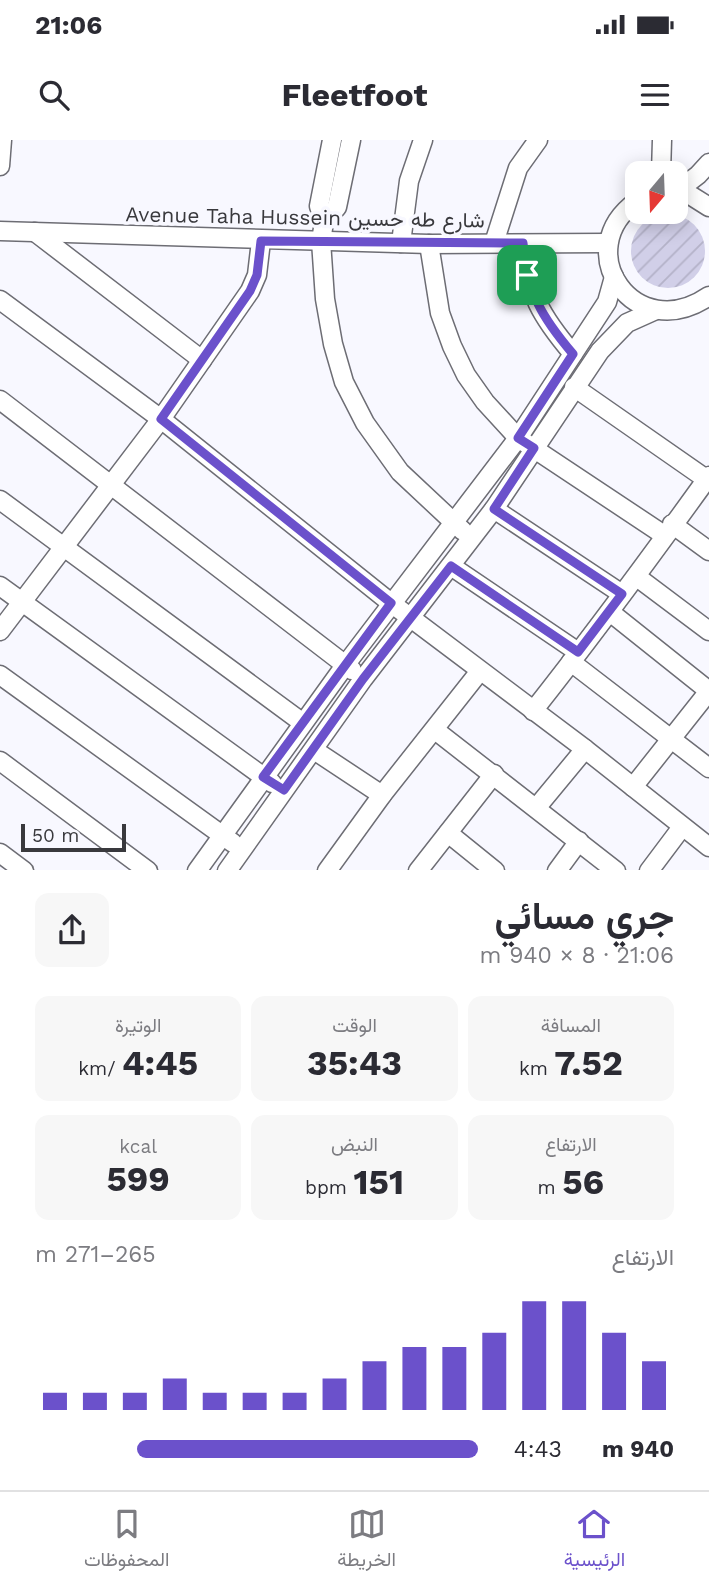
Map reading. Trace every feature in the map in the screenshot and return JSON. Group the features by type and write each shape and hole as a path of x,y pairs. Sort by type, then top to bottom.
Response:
{"street":[{"path":"332,140 319,206 324,222 321,241 325,299 333,344 344,382 365,423 400,472 454,524 472,537"},
{"path":"324,222 337,207 351,140"},
{"path":"401,243 409,181 423,140"},
{"path":"494,243 518,168 538,140"},
{"path":"661,161 662,140"},
{"path":"688,183 709,163"},
{"path":"688,195 709,207"},
{"path":"625,210 614,225 608,243 610,266 624,293 639,304 656,310 676,311 695,306 709,296"},
{"name":"Avenue Taha Hussein شارع طه حسين","path":"0,232 261,241 608,243"},
{"path":"35,232 202,360"},
{"path":"0,631 161,419 250,291 257,275 261,241"},
{"path":"523,243 527,275 537,304 573,354"},
{"path":"429,244 440,313 452,346 466,375 518,438 668,530 709,551"},
{"path":"197,870 345,664 518,438 607,302 614,277"},
{"path":"0,300 161,419 391,603 709,847"},
{"path":"227,870 363,679 494,509 600,351 626,323 656,310"},
{"path":"533,711 637,577 668,530 708,479 574,387"},
{"path":"0,400 363,679"},
{"path":"0,500 303,723"},
{"path":"494,509 622,594"},
{"path":"451,566 575,657 709,768"},
{"path":"637,577 709,631"},
{"path":"0,586 284,790"},
{"path":"610,612 709,691 633,787"},
{"path":"327,870 382,795 480,671"},
{"path":"0,675 242,849"},
{"path":"435,730 617,870"},
{"path":"314,750 382,795"},
{"path":"537,807 585,750"},
{"path":"0,761 148,870"},
{"path":"418,870 494,774"},
{"path":"649,870 682,827"},
{"path":"448,833 495,870"},
{"path":"557,870 579,841"},
{"path":"0,853 24,870"}],"shaded area":[{"path":"688,220 699,230 704,244 704,258 699,272 689,282 675,287 661,287 647,282 637,272 632,258 634,237 643,224 688,224"}],"route":[{"path":"261,241 523,243 527,275 537,304 573,354 518,438 534,448 494,509 622,594 578,652 451,566 363,679 284,790 263,777 391,603 161,419 250,291 260,262 261,241"}]}
